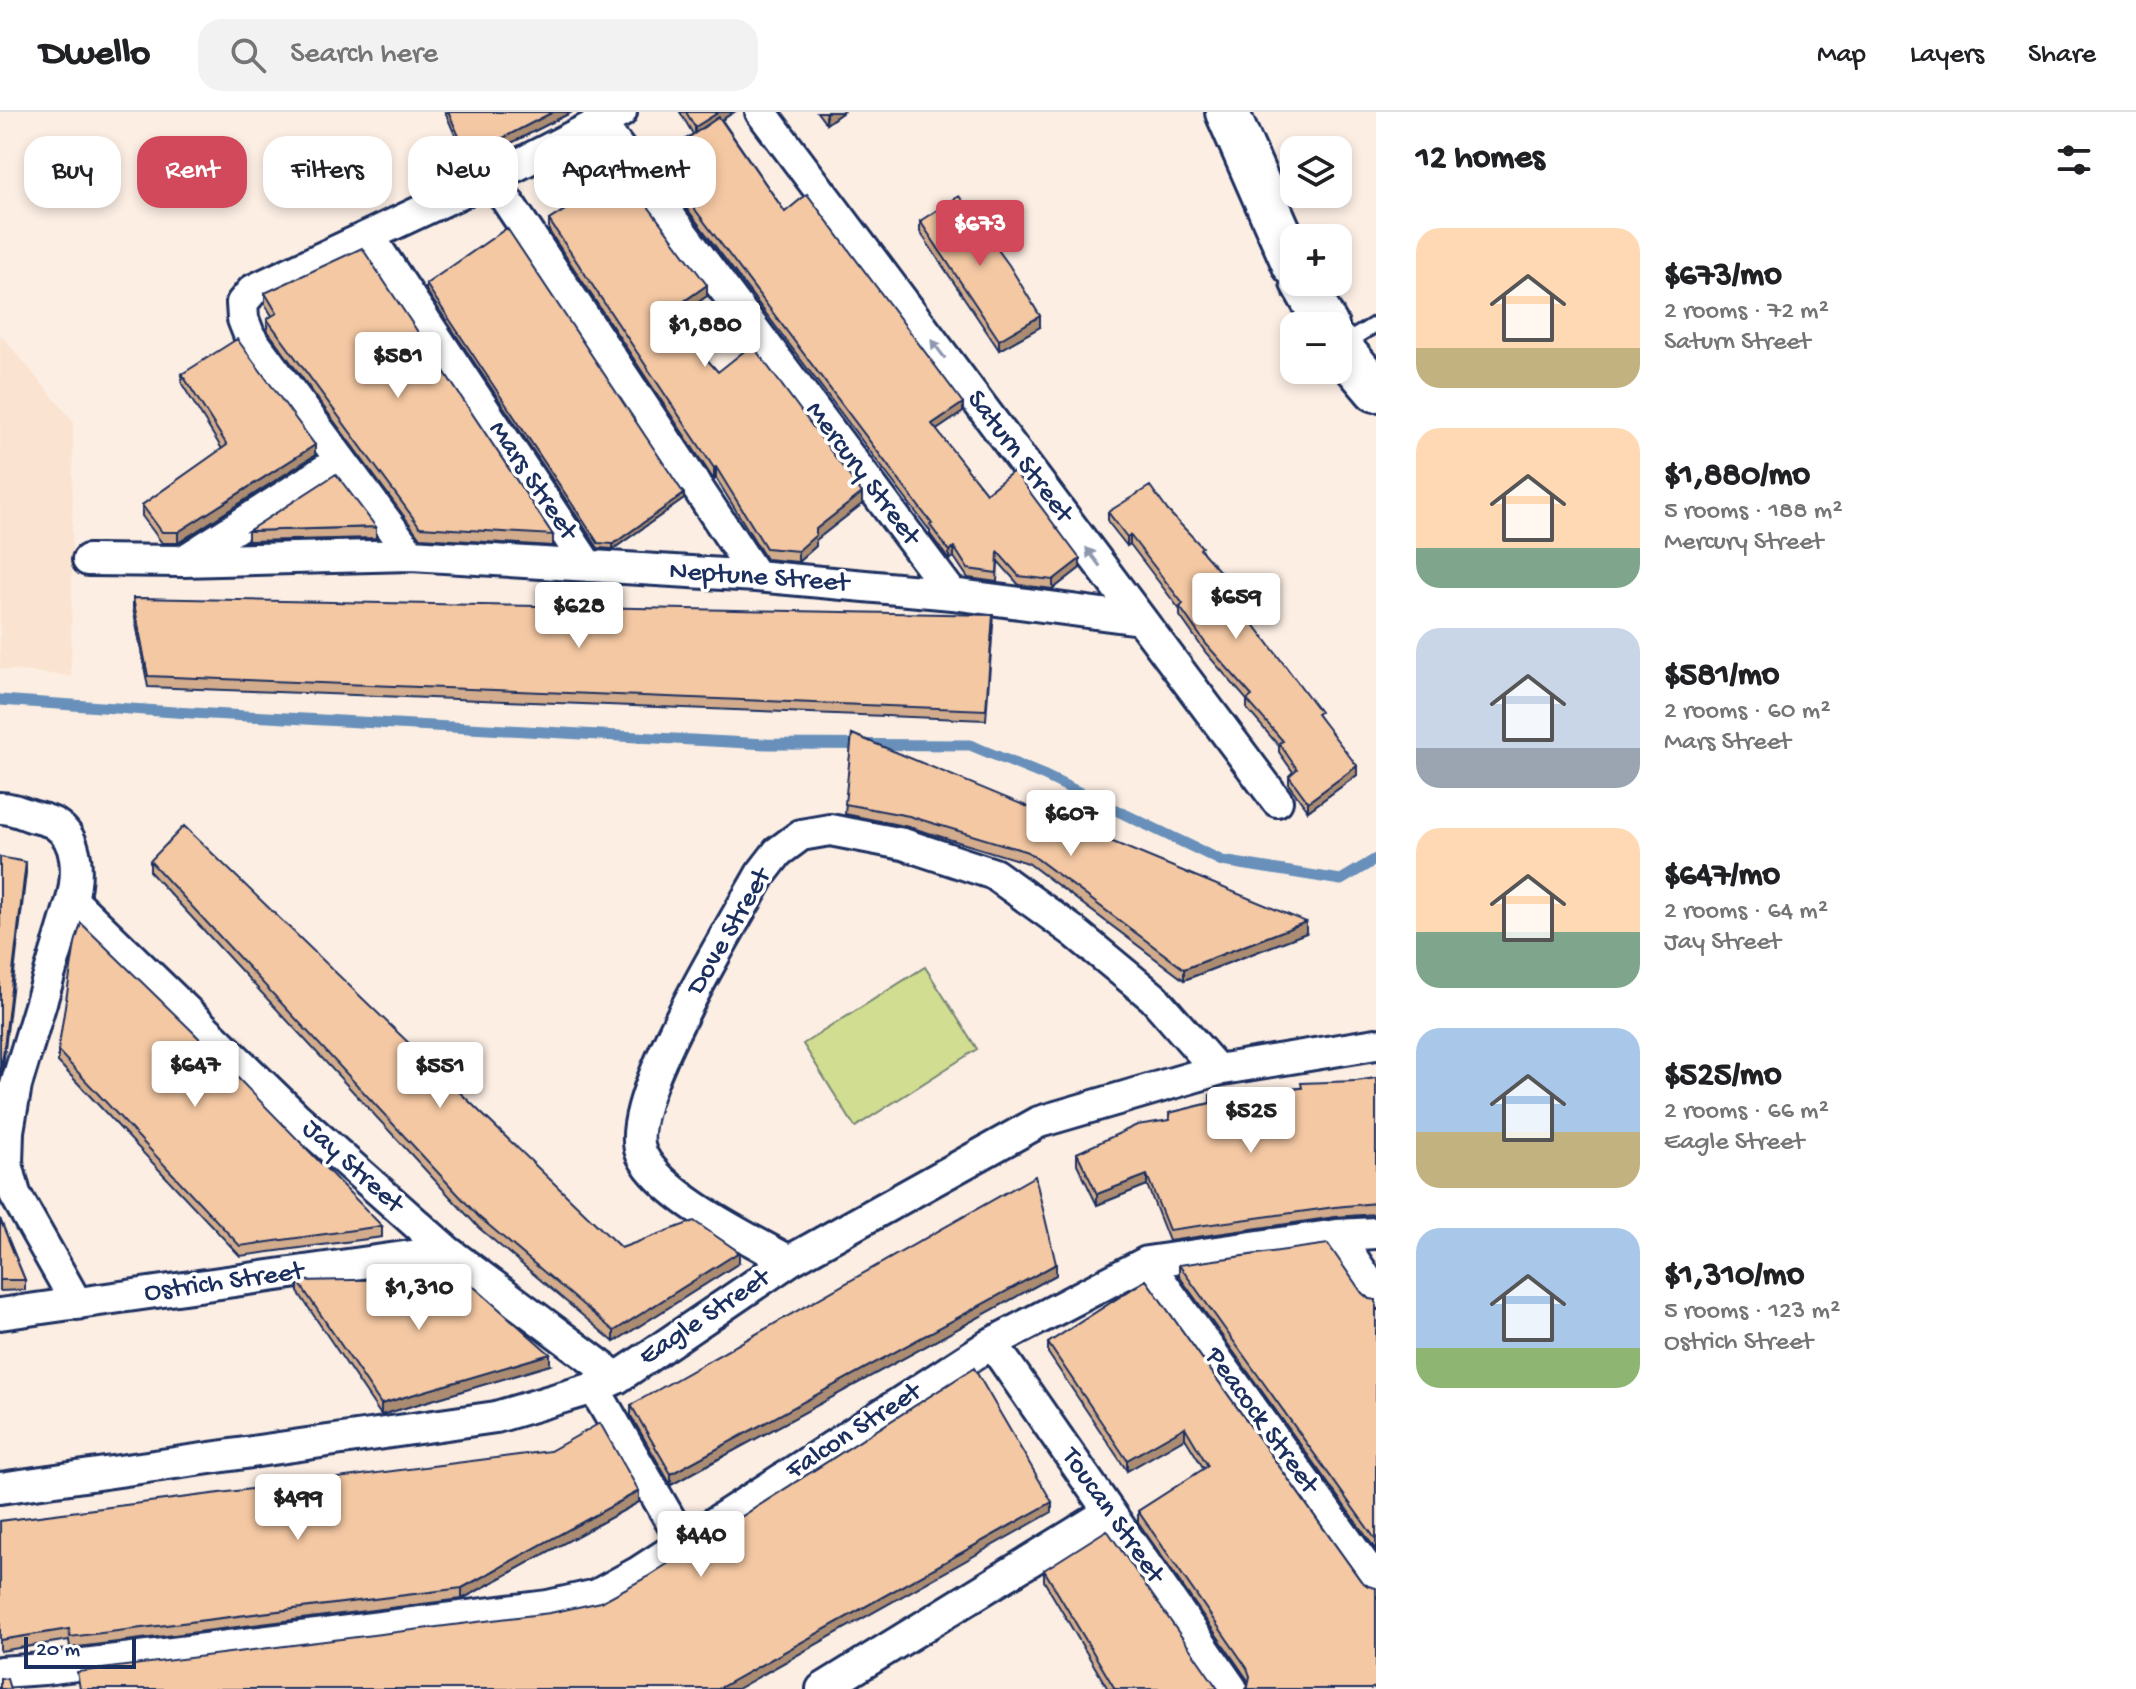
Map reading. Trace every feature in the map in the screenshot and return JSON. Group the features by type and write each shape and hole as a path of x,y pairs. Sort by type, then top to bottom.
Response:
{"main road":[{"path":"1227,112 1280,233"},
{"path":"1352,362 1376,390"}],"street":[{"name":"Saturn Street","path":"761,112 1277,801"},
{"path":"518,165 610,117"},
{"name":"Mercury Street","path":"610,117 952,594"},
{"path":"411,555 250,337 243,319 242,303 253,290 428,208"},
{"path":"512,208 756,576"},
{"name":"Mars Street","path":"369,236 588,566"},
{"path":"183,561 341,460"},
{"name":"Neptune Street","path":"88,560 183,561 411,555 756,576 952,594 1140,619"},
{"path":"0,808 56,824 69,841 76,861 77,880 72,900 16,1085 8,1131 7,1164 15,1194 77,1304"},
{"name":"Dove Street","path":"789,1261 715,1219 665,1183 641,1154 640,1118 674,1029 761,874 778,852 801,835 830,830 903,844 994,874 1073,931 1154,998 1217,1070"},
{"name":"Jay Street","path":"72,900 296,1117 447,1251 605,1383"},
{"name":"Eagle Street","path":"0,1488 496,1417 605,1383 789,1261 1039,1122 1217,1070 1376,1044"},
{"name":"Falcon Street","path":"0,1672 45,1679 548,1606 597,1595 637,1573 992,1343 1147,1262 1337,1235 1376,1233"},
{"path":"1337,1235 1376,1293"},
{"name":"Ostrich Street","path":"0,1314 447,1251"},
{"name":"Peacock Street","path":"1147,1262 1376,1581"},
{"name":"Toucan Street","path":"992,1343 1232,1689"},
{"path":"605,1383 683,1542"},
{"path":"822,1689 1109,1512"}],"lane":[{"path":"1352,337 1376,324"}],"shaded area":[{"path":"0,334 73,421 71,676 0,669"}],"green space":[{"path":"925,967 977,1049 855,1127 803,1044"}],"building":[{"path":"448,112 553,112 507,136 459,136"},
{"path":"686,112 719,112 695,127"},
{"path":"719,117 785,212 807,194 963,403 932,424 986,493 1014,471 1080,559 1053,580 1019,576 998,552 997,573 968,569 954,547 949,551 932,524 694,208 716,208 716,136 691,136"},
{"path":"959,196 1009,265 1040,316 999,340 920,221"},
{"path":"568,208 649,208 707,285 666,314 718,372 752,345 862,493 816,529 816,535 798,551 766,548 716,467 549,220"},
{"path":"507,228 684,494 613,544 598,543 426,284"},
{"path":"362,248 553,535 420,527 267,319 277,313 265,293"},
{"path":"237,339 315,445 178,532 162,532 142,505 227,445 182,374"},
{"path":"336,474 376,527 248,531"},
{"path":"1150,486 1168,511 1202,547 1200,549 1242,597 1245,595 1258,620 1253,623 1357,766 1308,802 1289,776 1297,769 1279,743 1283,741 1247,700 1252,696 1206,644 1180,607 1183,604 1130,535 1127,537 1108,512"},
{"path":"133,598 993,615 986,710 148,676"},
{"path":"852,734 1306,922 1184,969 1028,852 909,816 845,804"},
{"path":"184,826 621,1248 694,1221 739,1252 614,1331 479,1217 150,861"},
{"path":"0,857 26,862 0,1070"},
{"path":"81,923 191,1030 382,1226 240,1246 58,1051"},
{"path":"1376,1078 1376,1203 1169,1230 1147,1175 1097,1194 1077,1153 1137,1125 1170,1120 1169,1113 1211,1103 1210,1095 1241,1095 1302,1088 1301,1083"},
{"path":"1035,1176 1056,1264 671,1474 631,1405"},
{"path":"0,1219 25,1280 0,1280"},
{"path":"1328,1244 1362,1293 1376,1300 1376,1540 1179,1265"},
{"path":"464,1278 550,1354 381,1404 298,1281"},
{"path":"1146,1280 1361,1581 1376,1588 1376,1687 1246,1689 1250,1676 1247,1668 1138,1511 1208,1466 1185,1427 1127,1460 1048,1343"},
{"path":"974,1368 1052,1502 718,1689 80,1689 77,1672 550,1613 601,1602 647,1577"},
{"path":"600,1423 639,1491 462,1588 70,1637 69,1629 0,1640 0,1521 550,1451"},
{"path":"1107,1530 1218,1689 1115,1689 1044,1570"},
{"path":"0,1678 7,1679 10,1689 0,1689"}],"waterway":[{"path":"0,700 766,744 970,745 1043,775 1222,861 1341,880 1376,859"}]}
